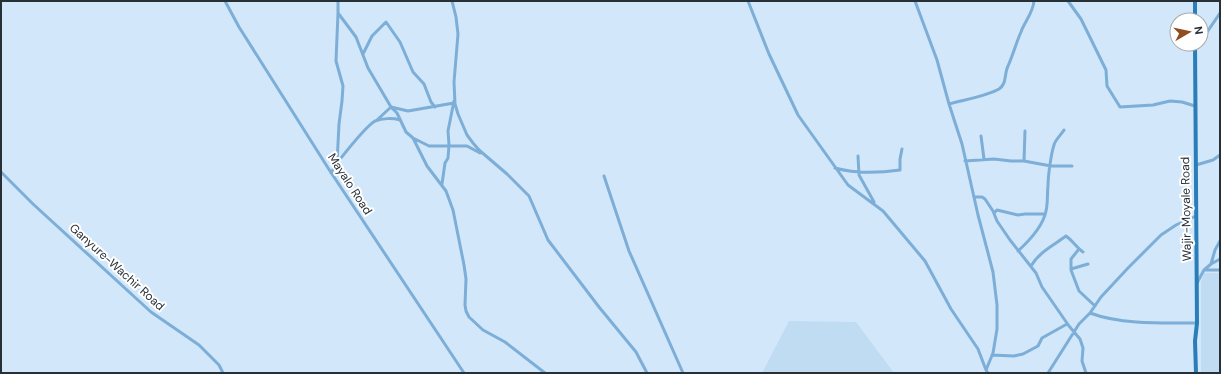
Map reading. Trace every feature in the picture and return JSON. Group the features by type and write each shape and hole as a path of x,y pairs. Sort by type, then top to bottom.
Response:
{"main road":[{"path":"1195,1 1195,12"},
{"name":"Wajir-Moyale Road","path":"1195,52 1197,283 1196,373"}],"street":[{"name":"Mayalo Road","path":"225,1 239,27 331,173 464,373"},
{"path":"336,163 343,86 336,61 338,1"},
{"path":"452,1 458,34 454,82 455,98 458,114 467,135 472,143 528,196 548,240 599,307 636,352 647,373"},
{"path":"748,1 769,54 794,109 835,168 848,184 888,217 925,261 955,315 978,349 987,371"},
{"path":"915,1 938,60 949,104 962,144 994,279 997,305 997,325 992,355 987,371"},
{"path":"949,104 1002,87 1018,39 1032,13 1034,1"},
{"path":"1068,1 1081,19 1106,70 1108,86 1120,107 1153,105 1170,101 1182,102 1195,106"},
{"path":"338,13 356,37 368,68 391,107 397,113 406,132 413,138 429,146 467,146 487,156"},
{"path":"1209,29 1220,13"},
{"path":"363,54 372,36 386,22 400,42 413,72 424,84 431,102 435,107"},
{"path":"442,184 445,163 448,158 448,131 455,98"},
{"path":"391,107 408,111 454,103"},
{"path":"331,173 336,163 369,125 391,107"},
{"path":"377,120 395,118 400,120"},
{"path":"1018,251 1036,231 1045,214 1054,143 1064,130"},
{"path":"1024,161 1025,131"},
{"path":"981,136 984,159"},
{"path":"413,138 427,166 442,184 451,202 466,279 465,305 469,317 483,330 505,342 545,373"},
{"path":"835,168 844,171 859,172 900,170 902,149"},
{"path":"1196,166 1213,160 1220,155"},
{"path":"858,156 859,175 874,204"},
{"path":"965,161 984,159 1024,161 1051,166 1072,166"},
{"name":"Ganyure-Wachir Road","path":"1,172 8,181 151,312 199,345 219,365 223,373"},
{"path":"604,176 620,228 683,373"},
{"path":"975,196 985,199 997,221 1018,251 1036,273 1042,287 1080,339 1082,344 1082,361 1086,373"},
{"path":"994,213 997,210 1018,215 1045,214"},
{"path":"1048,373 1074,332 1101,297 1161,235 1176,225 1196,216"},
{"path":"1031,266 1042,253 1066,236 1072,240 1075,247 1083,252"},
{"path":"1211,264 1215,250 1220,241"},
{"path":"1078,249 1071,259 1072,269 1079,291 1095,306"},
{"path":"1197,283 1204,270 1220,259"},
{"path":"1072,269 1088,264"},
{"path":"1204,270 1220,270"},
{"path":"1090,313 1099,317 1117,320 1197,323"},
{"path":"992,355 1014,356 1023,354 1038,346 1042,338 1068,324"}],"shaded area":[{"path":"1204,273 1220,273 1220,373 1201,373 1201,283"},
{"path":"789,321 856,322 894,373 762,373"}]}
